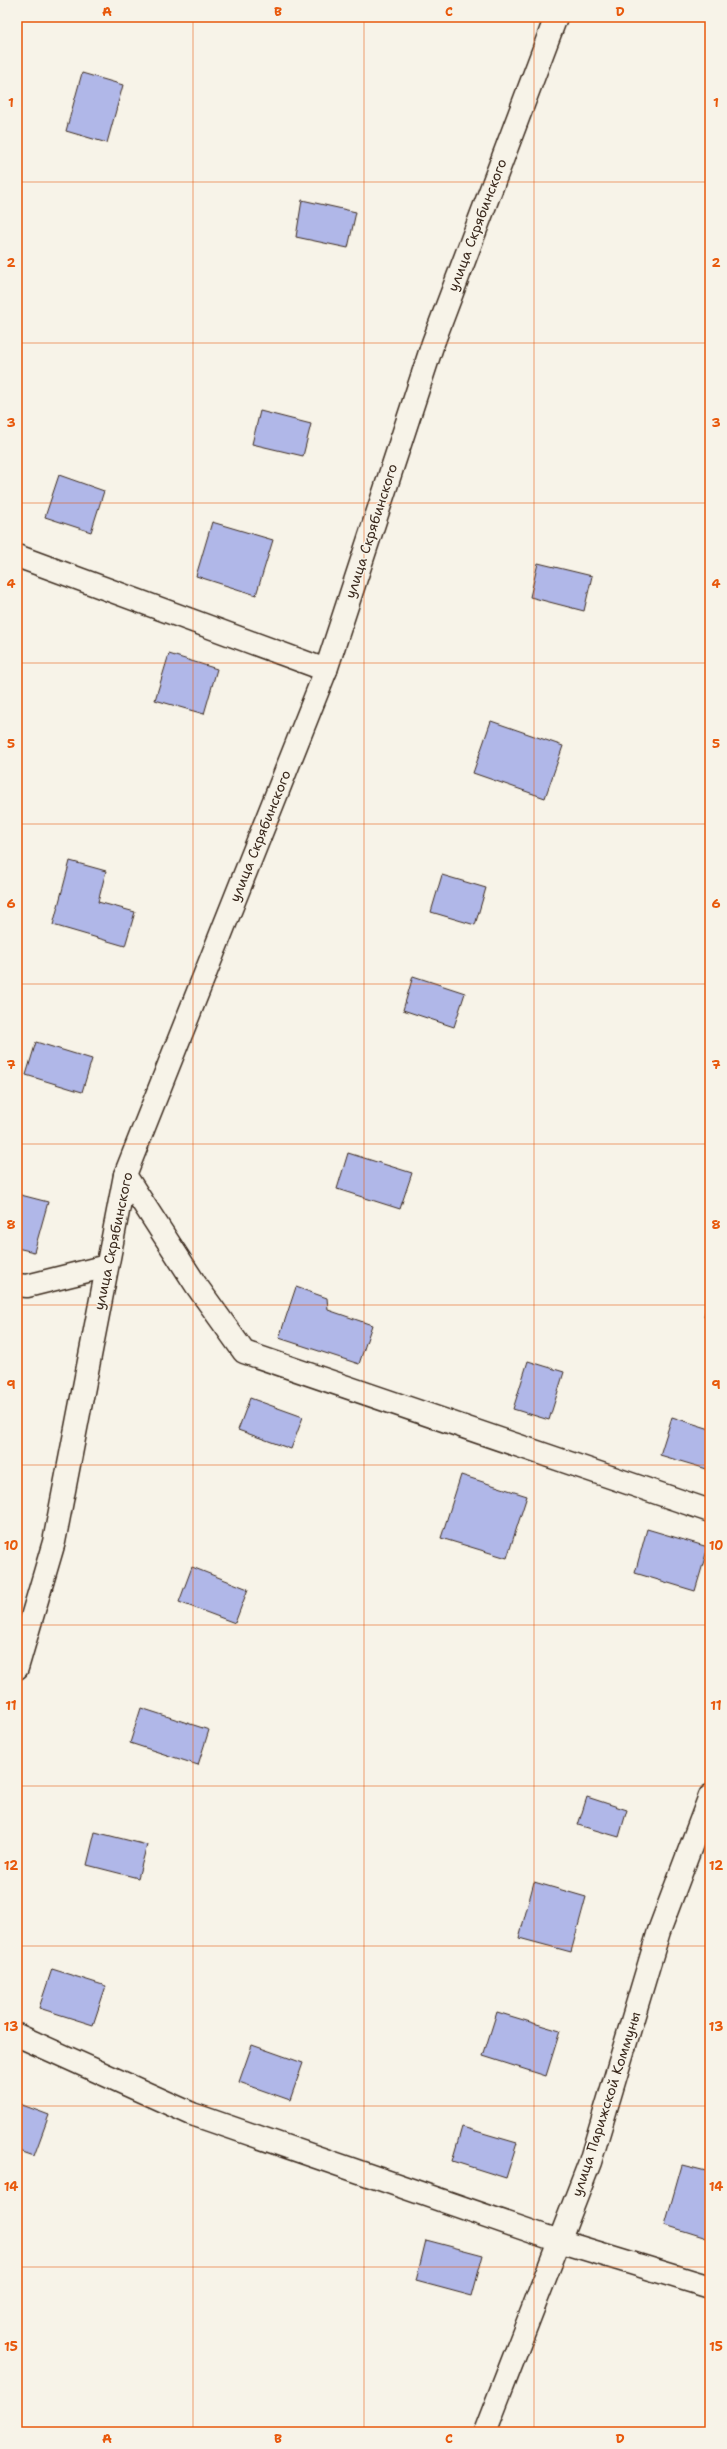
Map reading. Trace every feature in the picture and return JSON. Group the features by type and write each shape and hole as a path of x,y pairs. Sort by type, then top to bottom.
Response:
{"street":[{"name":"улица Скрябинского","path":"17,1668 54,1542 125,1175 326,670 433,343 556,17"},
{"path":"17,556 326,670"},
{"path":"125,1175 196,1285 244,1352 710,1511"},
{"path":"17,1285 27,1286 107,1266"},
{"name":"улица Парижской Коммуны","path":"485,2432 590,2162 660,1932 710,1796"},
{"path":"17,2035 192,2114 559,2241 710,2287"}],"building":[{"path":"82,73 123,85 107,143 66,131"},
{"path":"302,200 356,212 348,248 296,237"},
{"path":"260,411 311,424 303,456 252,444"},
{"path":"59,475 104,491 91,532 45,517"},
{"path":"212,522 273,540 256,595 196,576"},
{"path":"538,563 592,576 584,611 530,597"},
{"path":"169,654 217,669 204,714 155,700"},
{"path":"491,721 563,746 545,798 473,773"},
{"path":"70,861 106,871 98,902 135,912 125,946 53,925"},
{"path":"442,875 486,888 475,925 431,912"},
{"path":"413,976 465,993 454,1027 403,1010"},
{"path":"36,1042 92,1059 82,1092 26,1075"},
{"path":"348,1153 412,1173 400,1209 337,1189"},
{"path":"17,1194 48,1202 34,1252 17,1248"},
{"path":"296,1287 327,1298 328,1310 372,1325 359,1364 279,1338"},
{"path":"710,1296 710,1317 704,1316"},
{"path":"528,1361 564,1372 549,1420 513,1409"},
{"path":"250,1398 303,1417 291,1449 238,1430"},
{"path":"672,1417 710,1429 710,1470 660,1455"},
{"path":"461,1475 527,1496 507,1558 441,1538"},
{"path":"647,1529 708,1547 695,1591 635,1573"},
{"path":"192,1567 248,1589 235,1623 179,1602"},
{"path":"141,1708 209,1730 198,1765 130,1743"},
{"path":"587,1797 627,1810 619,1837 578,1825"},
{"path":"95,1832 147,1845 138,1878 87,1865"},
{"path":"534,1882 586,1897 571,1952 519,1938"},
{"path":"52,1969 106,1986 93,2025 39,2008"},
{"path":"497,2012 560,2031 546,2076 483,2056"},
{"path":"252,2045 303,2063 290,2100 239,2082"},
{"path":"17,2103 49,2115 34,2156 17,2150"},
{"path":"462,2127 517,2143 506,2178 452,2161"},
{"path":"682,2165 710,2172 710,2239 665,2225"},
{"path":"426,2240 483,2255 472,2296 416,2281"}]}
